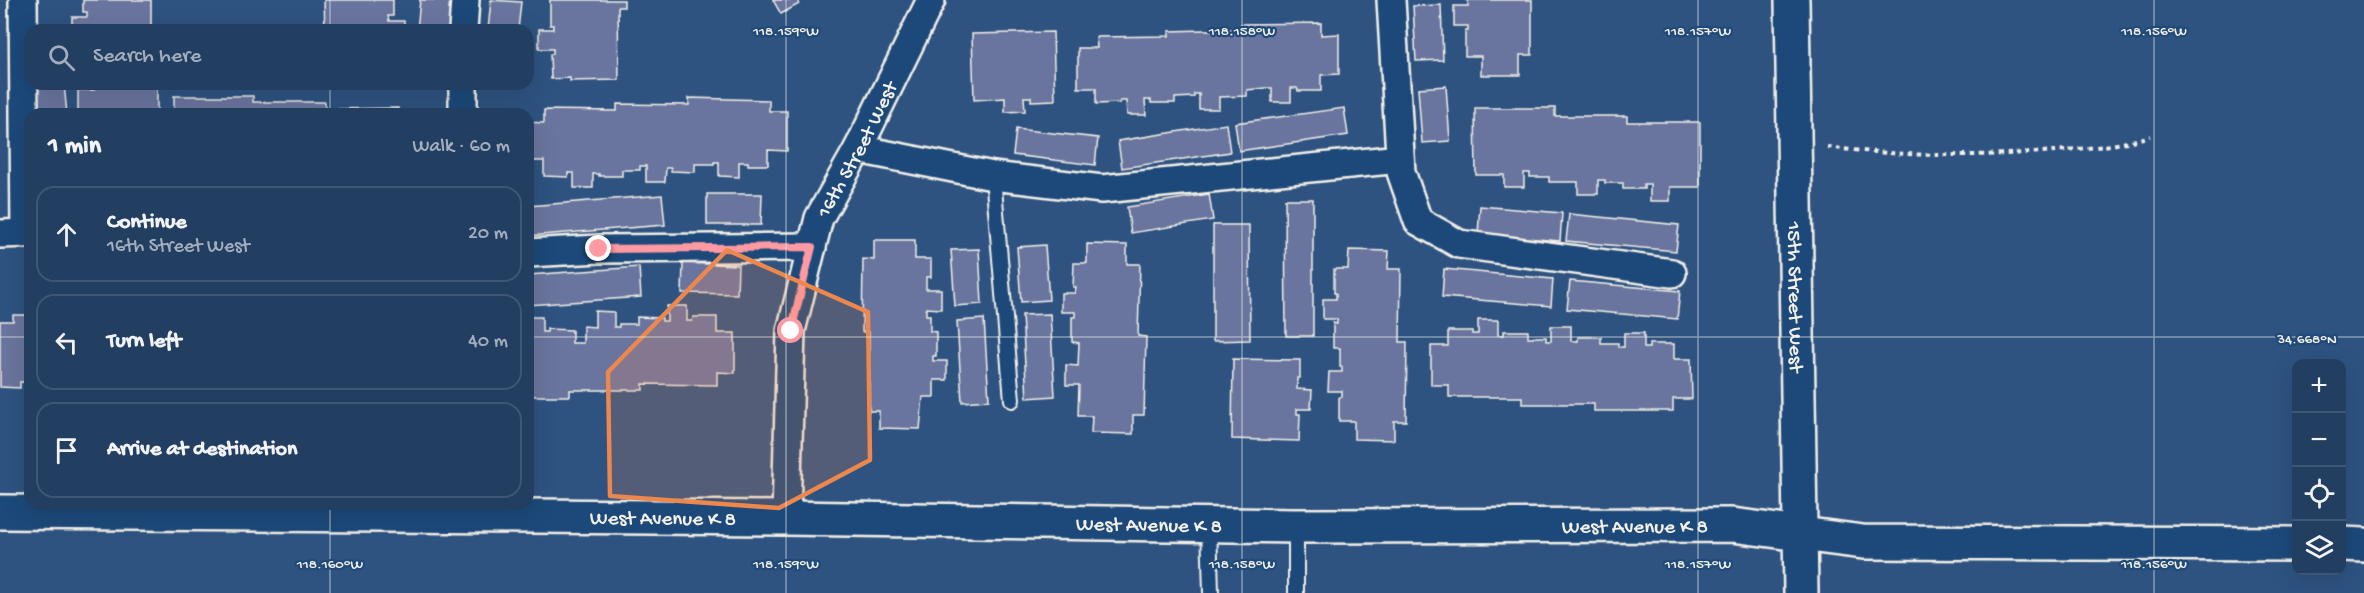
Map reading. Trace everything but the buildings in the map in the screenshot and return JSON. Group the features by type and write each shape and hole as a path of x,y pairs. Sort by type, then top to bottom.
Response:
{"street":[{"path":"18,234 23,0"},
{"path":"463,24 465,0"},
{"name":"16th Street West","path":"786,518 791,331 819,218 858,149 931,0"},
{"path":"1391,0 1401,172 1418,221 1459,244 1672,273"},
{"name":"15th Street West","path":"1792,0 1801,593"},
{"path":"462,108 463,90"},
{"path":"858,149 993,176 1102,189 1400,159"},
{"path":"534,253 599,249 812,247"},
{"name":"West Avenue K 8","path":"0,512 786,518 1296,525 1732,525 1863,542 2292,544"},
{"path":"2346,544 2364,545"}],"lane":[{"path":"993,176 1012,400"},
{"path":"1209,524 1211,593"},
{"path":"1296,525 1296,593"}],"path":[{"path":"1794,142 1847,150 1918,155 2015,154 2122,145 2150,136"}],"highlighted area":[{"path":"727,250 868,312 870,460 779,508 610,496 608,372"}],"route":[{"path":"599,249 812,247 791,331"}]}
